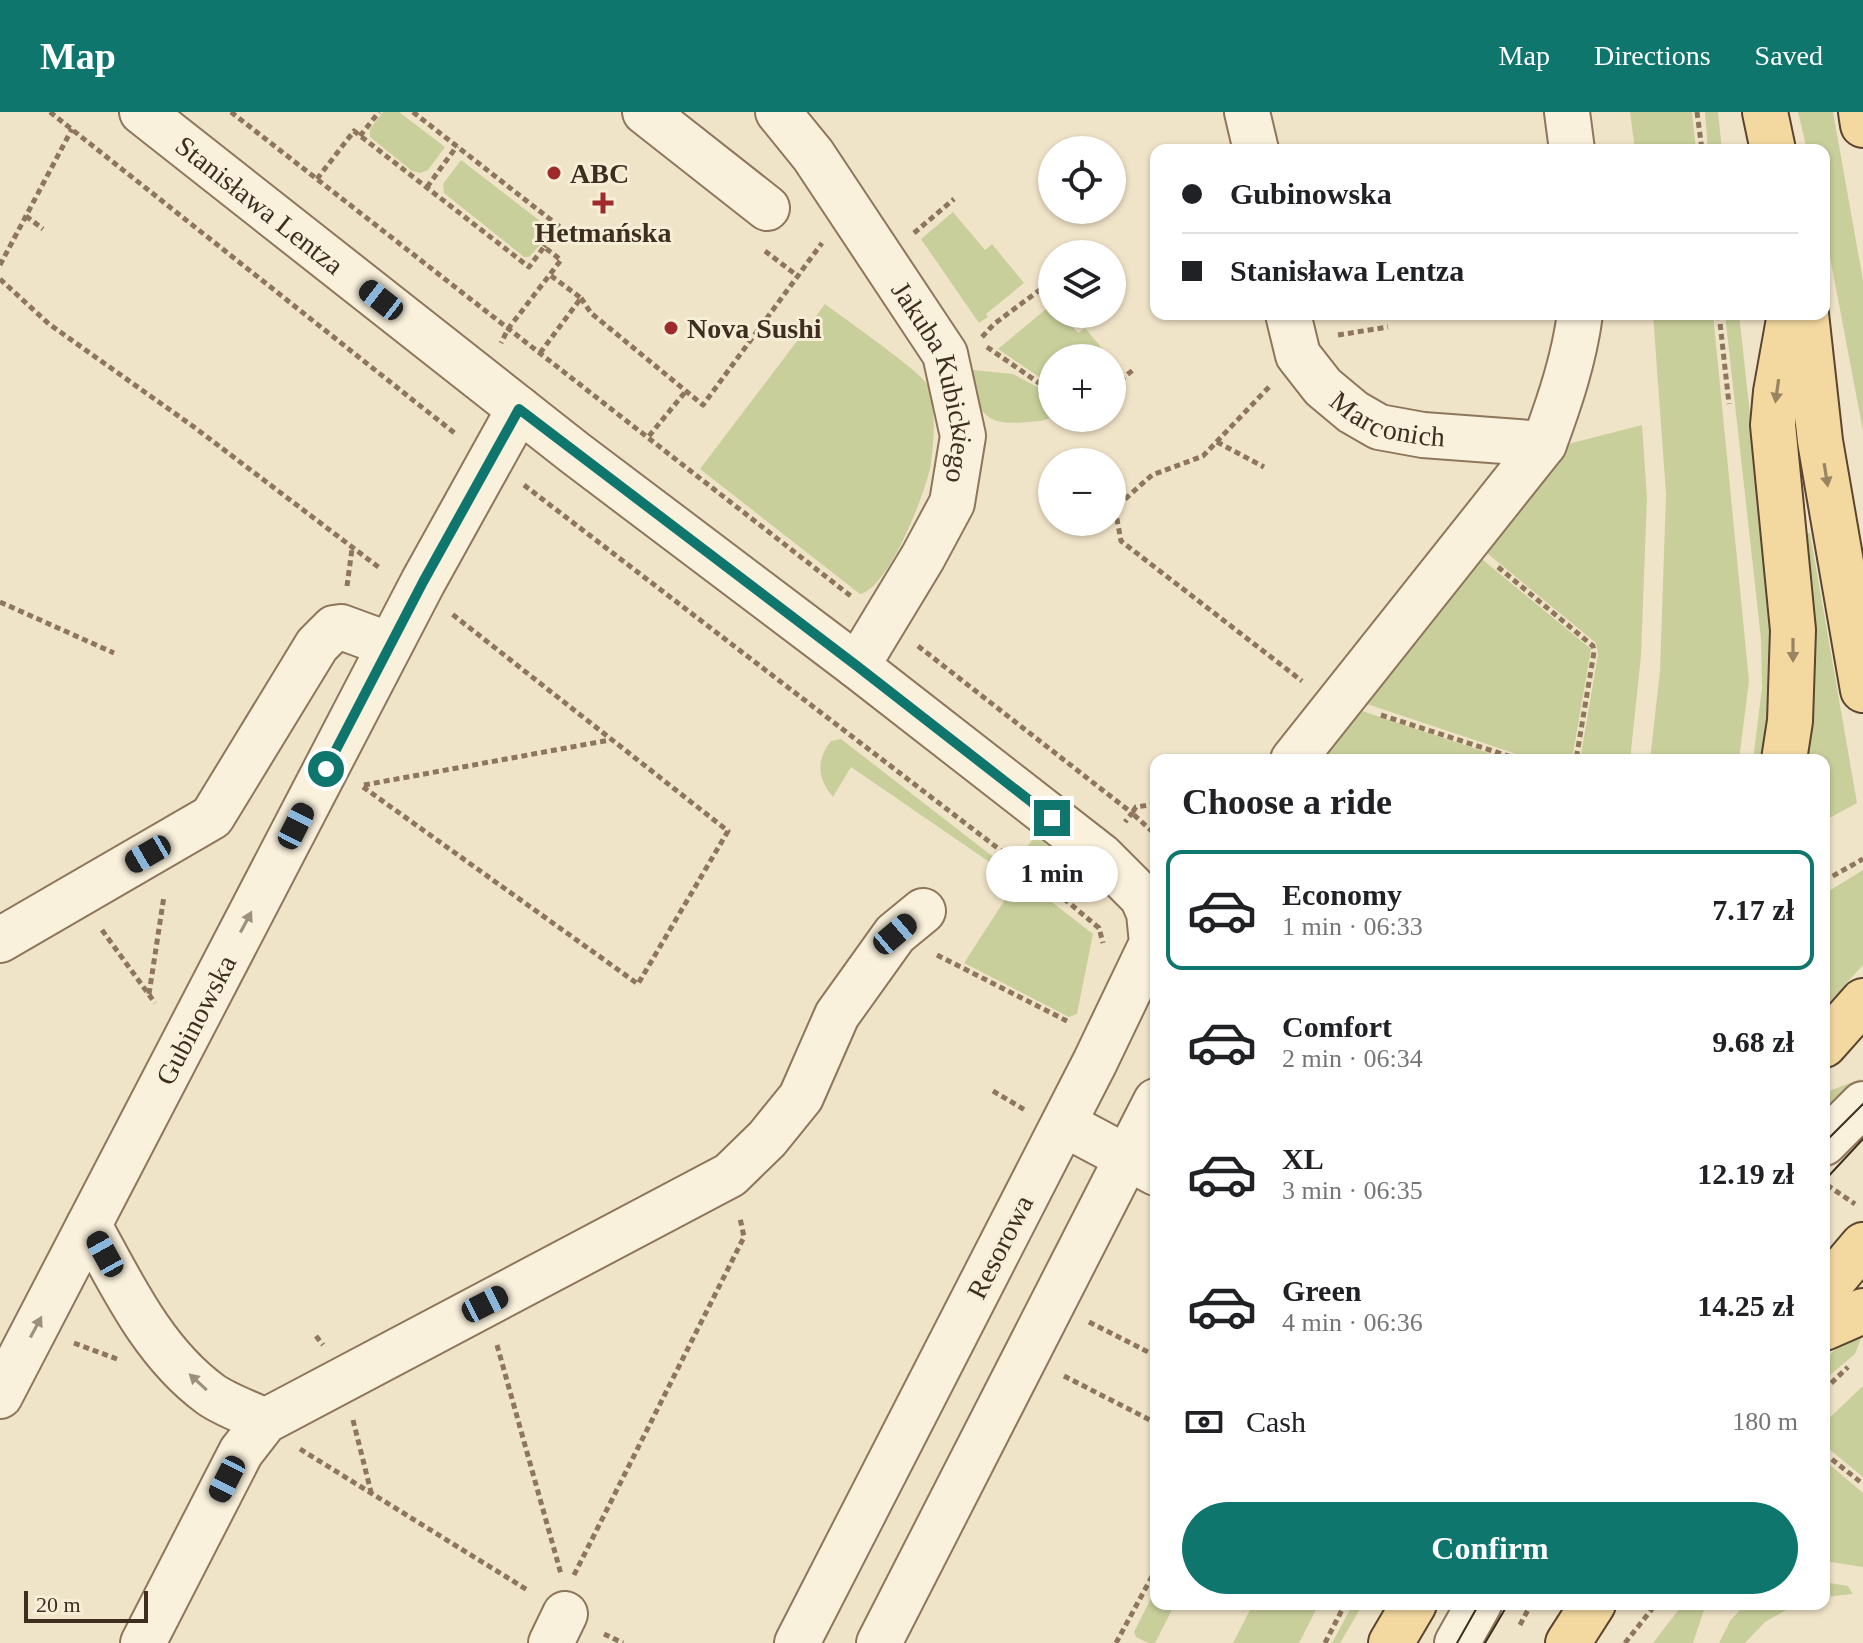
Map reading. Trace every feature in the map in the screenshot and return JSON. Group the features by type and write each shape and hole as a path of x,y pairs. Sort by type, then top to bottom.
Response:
{"main road":[{"path":"1765,112 1772,144"},
{"path":"1861,112 1863,125"},
{"path":"1785,754 1790,721 1793,630 1773,425 1789,320"},
{"path":"1807,320 1820,441 1863,690"},
{"path":"1830,1038 1863,1001"},
{"path":"1830,1284 1863,1245"},
{"path":"1830,1325 1863,1311"},
{"path":"1391,1643 1410,1610"},
{"path":"1568,1643 1589,1610"}],"street":[{"name":"Stanisława Lentza","path":"142,112 519,409 857,666 1112,841"},
{"path":"645,112 767,208"},
{"name":"Jakuba Kubickiego","path":"778,112 813,155 945,354 963,436 952,503 857,666"},
{"path":"1247,112 1255,144"},
{"path":"1567,112 1571,144"},
{"path":"1298,754 1544,444 1576,343 1579,320"},
{"name":"Marconich","path":"1310,336 1323,387 1353,412 1379,427 1423,435 1544,444"},
{"name":"Gubinowska","path":"0,1396 390,645 433,594 446,541 519,409"},
{"path":"0,940 212,817 317,645 334,628 341,627 390,645"},
{"name":"Resorowa","path":"1112,841 1150,907"},
{"path":"143,1643 241,1452 265,1421 730,1175 767,1139 801,1097 837,1015 909,922"},
{"name":"Resorowa","path":"797,1643 1048,1119 1150,946"},
{"path":"1830,1137 1863,1104"},
{"path":"1048,1119 1141,1165"},
{"path":"879,1643 1053,1303 1141,1165 1150,1127"},
{"path":"89,1225 142,1319 167,1353 211,1394 265,1421"},
{"path":"1457,1643 1476,1610"}],"path":[{"path":"50,112 462,439"},
{"path":"231,112 508,329 749,511 883,621 1150,830"},
{"path":"360,136 379,112"},
{"path":"317,179 354,131 529,267 560,227 413,112"},
{"path":"1697,112 1701,144"},
{"path":"0,265 72,129"},
{"path":"427,187 457,146"},
{"path":"917,230 954,199"},
{"path":"26,216 43,229"},
{"path":"508,329 561,260 544,247"},
{"path":"550,275 581,298 591,313 703,405 811,257"},
{"path":"0,279 49,324 194,427 398,582 405,570 611,740 728,831 638,984 353,779"},
{"path":"994,324 1038,291"},
{"path":"540,353 581,298"},
{"path":"1306,684 1121,541 1115,508 1152,475 1203,456 1310,336 1388,327"},
{"path":"978,341 1038,382"},
{"path":"1126,376 1133,370"},
{"path":"649,436 686,391"},
{"path":"1217,442 1264,467"},
{"path":"519,481 1068,902 1099,928 1105,954"},
{"path":"1493,563 1593,646 1577,754"},
{"path":"0,602 114,653"},
{"path":"1373,713 1502,754"},
{"path":"361,785 611,740"},
{"path":"1112,841 1136,807 1150,805"},
{"path":"149,994 172,840"},
{"path":"1830,878 1863,859"},
{"path":"76,896 158,1007"},
{"path":"909,922 1068,1022"},
{"path":"993,1091 1048,1119"},
{"path":"561,1616 744,1237 730,1175"},
{"path":"1830,1187 1845,1198"},
{"path":"1053,1303 1150,1353"},
{"path":"485,1304 561,1616"},
{"path":"1025,1356 1150,1420"},
{"path":"1830,1384 1851,1365"},
{"path":"350,1409 371,1493"},
{"path":"265,1421 288,1441 561,1616"},
{"path":"1830,1458 1863,1484"},
{"path":"1116,1643 1150,1580"},
{"path":"1325,1643 1342,1610"},
{"path":"1625,1643 1651,1610"}],"green space":[{"path":"383,112 399,112 445,147 428,170 420,173 412,171 370,137 370,129"},
{"path":"1630,112 1692,112 1695,144 1634,144"},
{"path":"1705,112 1718,112 1721,144 1708,144"},
{"path":"1798,112 1833,112 1863,280 1863,431 1830,257 1830,144 1806,144"},
{"path":"461,160 553,231 529,257 524,257 444,193 443,184"},
{"path":"953,212 985,250 992,244 1024,283 979,323 921,239"},
{"path":"825,304 921,377 926,383 933,412 931,463 914,515 882,576 860,594 700,469"},
{"path":"1038,316 1038,328 1074,328 1078,333 1085,328 1098,344 1038,344 1038,376 998,349"},
{"path":"1653,320 1714,320 1749,681 1740,754 1651,754 1660,671 1666,494"},
{"path":"1726,320 1740,320 1770,597 1774,687 1764,754 1754,754 1762,688 1761,639"},
{"path":"973,370 1013,374 1038,387 1038,421 1003,422 991,418 974,400 967,376"},
{"path":"1642,425 1647,498 1641,656 1631,754 1581,754 1598,654 1596,643 1482,549 1564,445"},
{"path":"1810,533 1857,803 1830,818 1830,754 1805,754 1812,700 1814,645 1803,534"},
{"path":"1477,555 1591,649 1573,754 1516,754 1361,702"},
{"path":"1356,709 1492,754 1319,754"},
{"path":"841,739 1093,934 1077,1014 1069,1017 964,963 1017,881 851,767 833,797 820,769 826,748 831,741"},
{"path":"1035,836 1078,868 1069,880 1051,882 1019,858"},
{"path":"1863,870 1863,965 1830,1001 1830,890"},
{"path":"1860,1079 1862,1082 1830,1115 1830,1091"},
{"path":"1862,1336 1855,1354 1830,1375 1830,1356 1845,1343"},
{"path":"1863,1386 1863,1477 1830,1450 1830,1417"},
{"path":"1830,1465 1863,1493 1863,1567 1830,1562"},
{"path":"1830,1583 1848,1586 1853,1594 1830,1596"},
{"path":"1150,1600 1150,1610 1172,1610 1155,1643 1136,1637 1134,1632"},
{"path":"1250,1610 1316,1610 1299,1643 1233,1643"},
{"path":"1350,1610 1359,1610 1340,1643 1332,1643"},
{"path":"1678,1610 1704,1610 1693,1643 1653,1643"},
{"path":"1740,1610 1786,1610 1765,1622 1745,1643 1719,1643"}],"tram line":[{"path":"1830,1137 1863,1104"},
{"path":"1830,1175 1863,1139"},
{"path":"1457,1643 1476,1610"},
{"path":"1485,1643 1504,1610"}],"place":[{"name":"ABC","path":"554,173"},
{"name":"Hetmańska","path":"603,203"},
{"name":"Nova Sushi","path":"671,328"}],"route":[{"path":"326,769 423,582 519,409 1052,818"}]}
